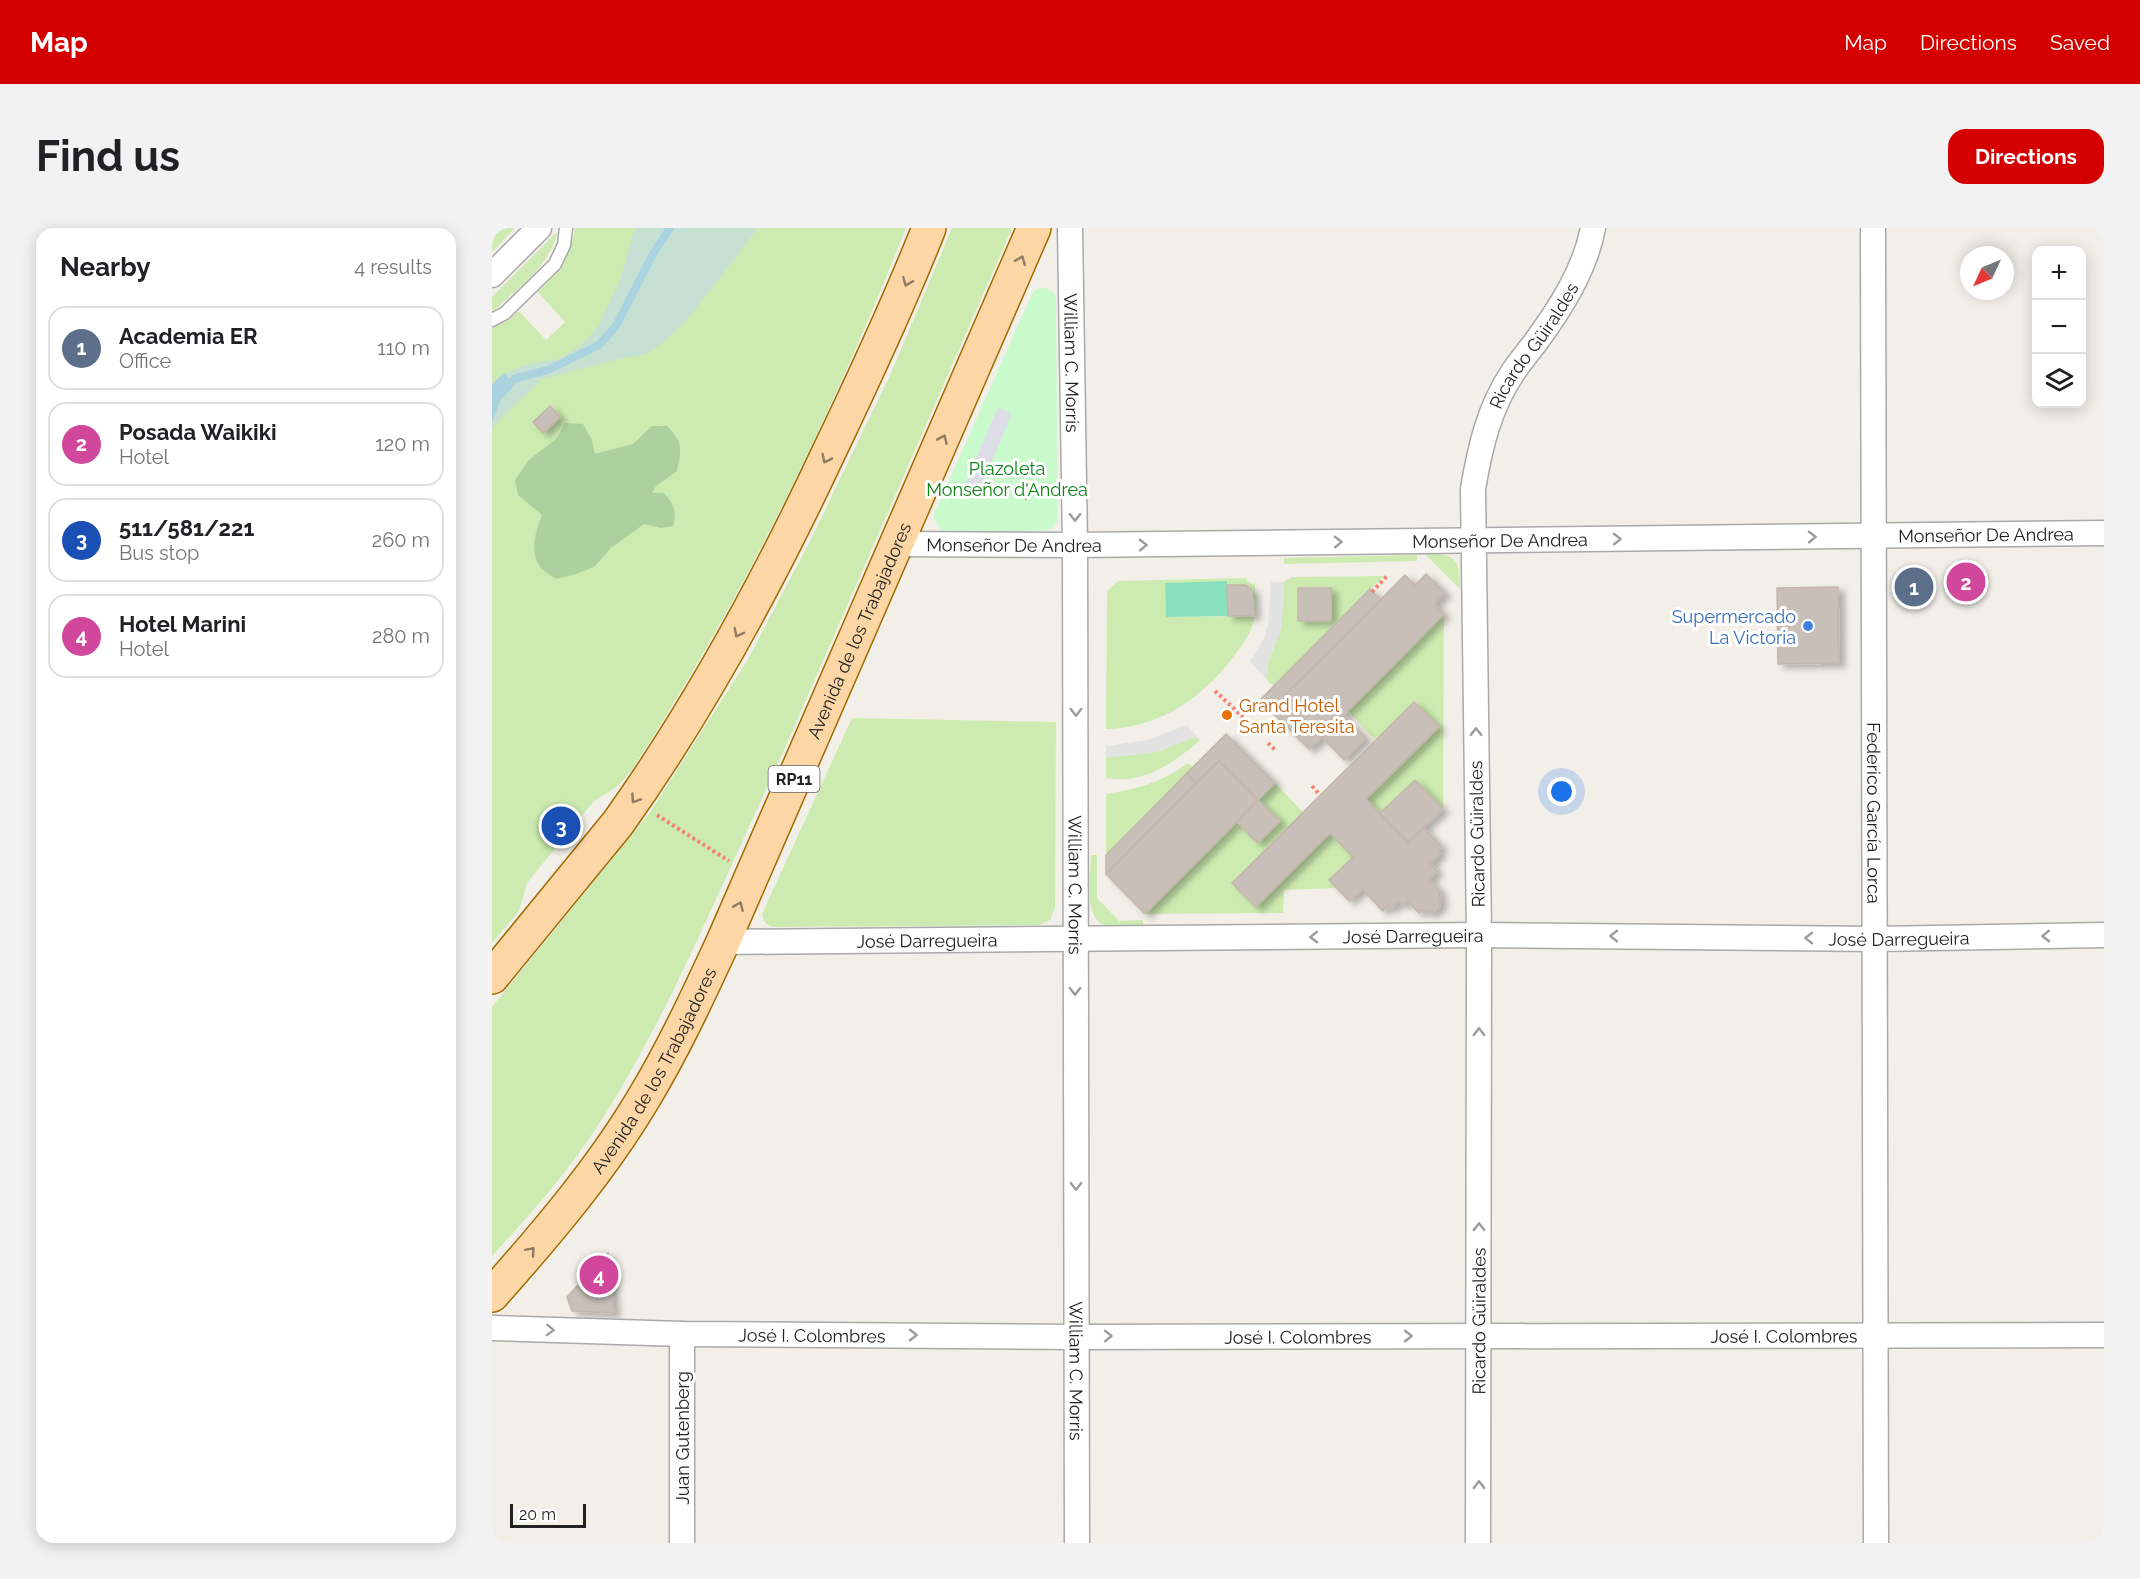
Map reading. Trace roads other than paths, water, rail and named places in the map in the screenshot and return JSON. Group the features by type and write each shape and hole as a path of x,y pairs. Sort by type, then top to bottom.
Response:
{"main road":[{"path":"492,977 618,823 729,650 794,526 870,368 929,228"},
{"name":"Avenida de los Trabajadores","path":"492,1295 544,1237 599,1166 642,1101 682,1030 723,942 1019,267 1034,228"}],"street":[{"path":"492,275 538,228"},
{"name":"William C. Morris","path":"1070,228 1075,545 1077,1543"},
{"name":"Ricardo Güiraldes","path":"1478,1543 1479,935 1473,489 1479,452 1487,423 1513,372 1558,310 1580,268 1593,228"},
{"name":"Federico García Lorca","path":"1873,228 1876,1543"},
{"name":"Monseñor De Andrea","path":"896,544 1075,545 2104,533"},
{"name":"José Darregueira","path":"723,942 1479,935 1876,939 2104,935"},
{"name":"José I. Colombres","path":"492,1328 682,1334 1076,1336 2104,1335"},
{"name":"Juan Gutenberg","path":"682,1334 682,1543"}],"lane":[{"path":"492,320 505,313 555,264 564,245 566,228"}],"water":[{"path":"504,373 515,384 500,402 492,423 492,384"}],"waterway":[{"path":"492,401 503,387 516,378 548,370 599,345 616,326 653,254 670,228"}],"place":[{"name":"Posada Waikiki","path":"1966,582"},
{"name":"Academia ER","path":"1914,587"},
{"name":"Supermercado La Victoria","path":"1808,626"},
{"name":"Grand Hotel Santa Teresita","path":"1227,715"},
{"name":"511/581/221","path":"561,826"},
{"name":"Hotel Marini","path":"599,1275"}],"park label":[{"name":"Plazoleta Monseñor d'Andrea","path":"1007,478"}]}
